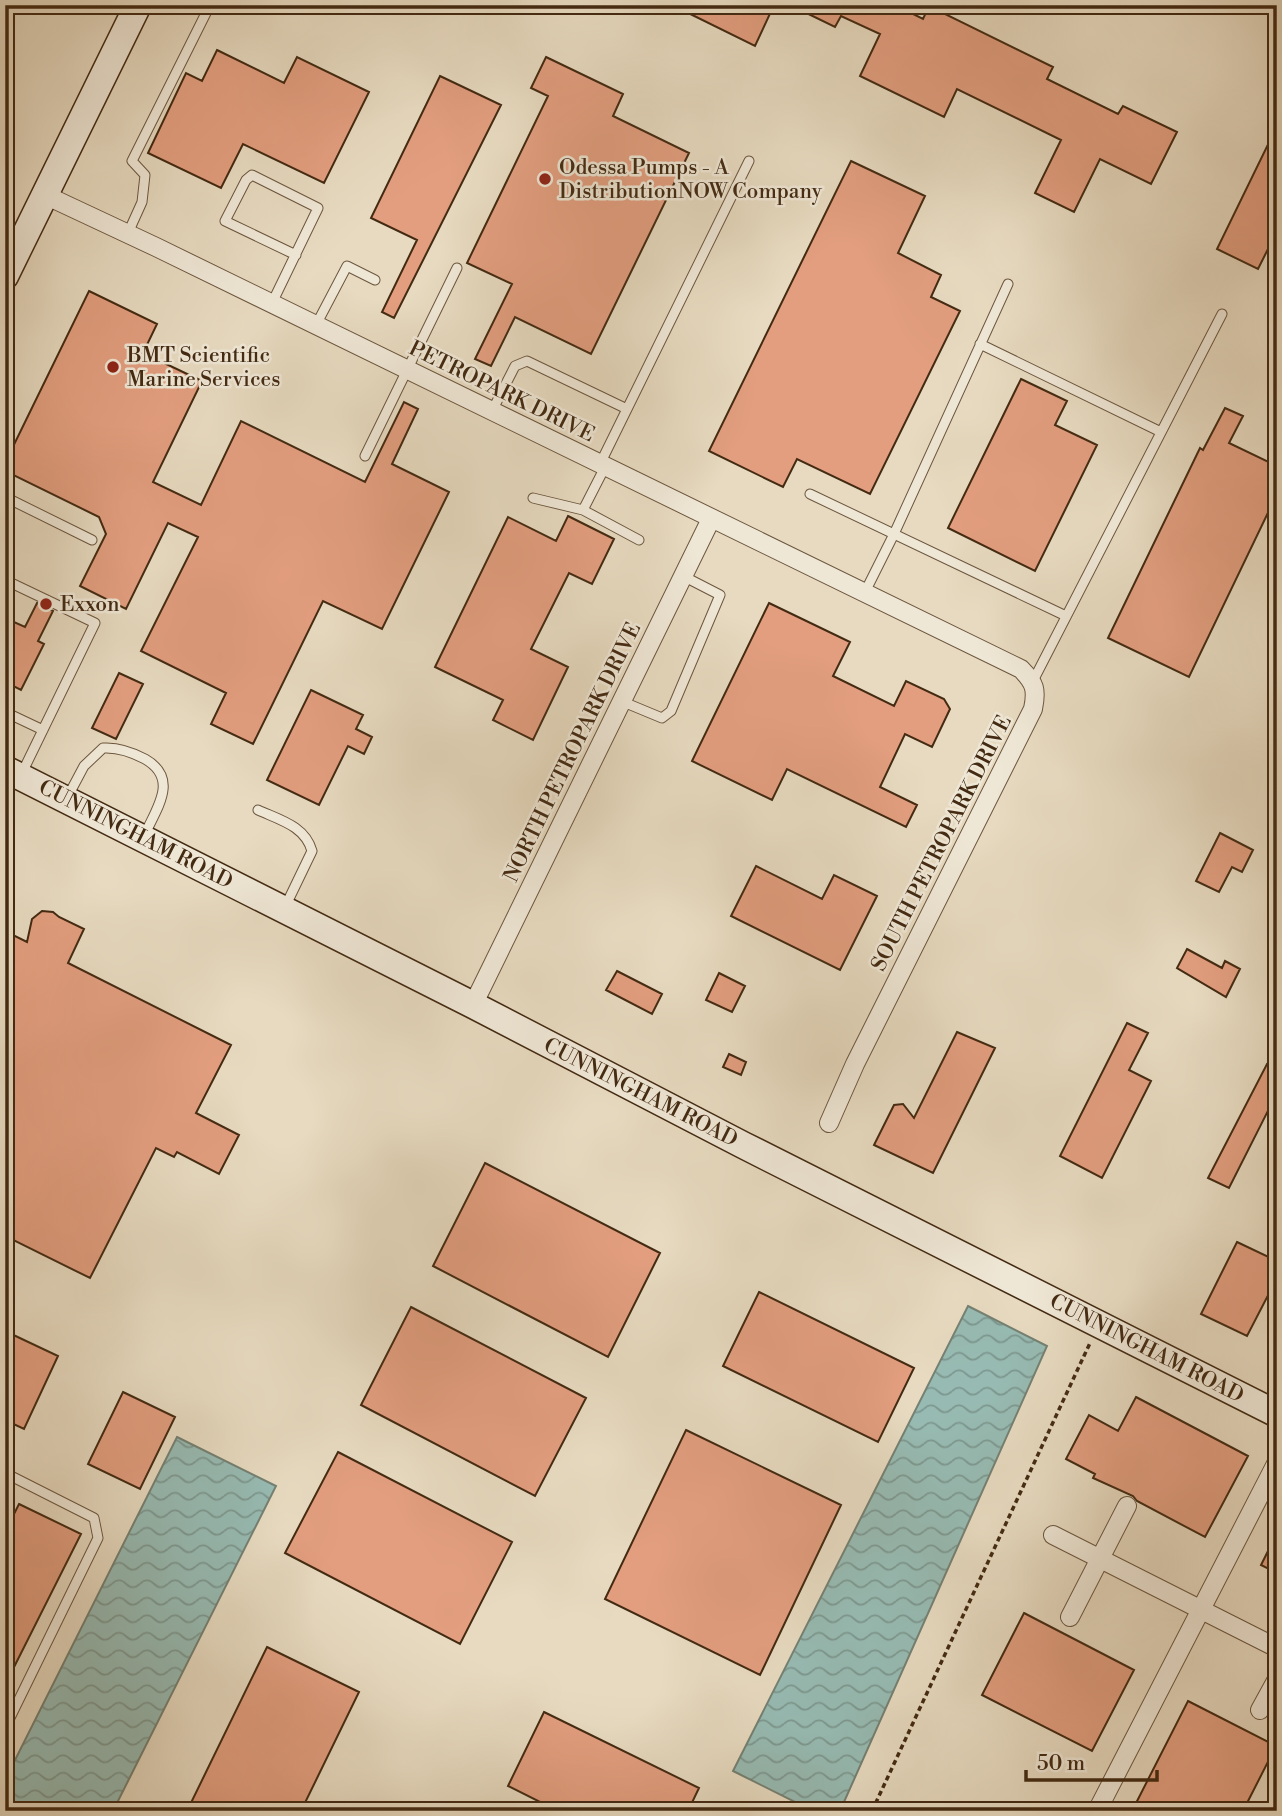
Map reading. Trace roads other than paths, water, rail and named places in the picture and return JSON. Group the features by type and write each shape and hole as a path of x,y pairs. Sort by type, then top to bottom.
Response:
{"street":[{"path":"5,276 138,5"},
{"name":"PETROPARK DRIVE","path":"45,195 1021,669 1033,681"},
{"name":"NORTH PETROPARK DRIVE","path":"473,1005 711,519"},
{"name":"SOUTH PETROPARK DRIVE","path":"829,1123 855,1064 1033,709 1037,692 1033,681"},
{"name":"CUNNINGHAM ROAD","path":"13,773 1277,1414"},
{"path":"1097,1811 1277,1462"},
{"path":"1070,1617 1127,1506"},
{"path":"1052,1535 1277,1648"},
{"path":"1260,1710 1277,1679"}],"lane":[{"path":"128,233 142,202 145,176 132,161 210,5"},
{"path":"583,510 627,409 749,161"},
{"path":"272,303 296,255 318,208 252,175 246,180 225,221 296,255"},
{"path":"316,325 347,266 375,280"},
{"path":"365,456 457,268"},
{"path":"864,594 1008,284"},
{"path":"1033,681 1222,314"},
{"path":"980,344 1161,432"},
{"path":"492,411 515,366 527,361 627,409"},
{"path":"810,494 1066,616"},
{"path":"5,497 92,540"},
{"path":"533,498 583,510 639,540"},
{"path":"621,701 662,718 671,711 720,595 683,576"},
{"path":"5,580 95,623 43,730 13,773"},
{"path":"5,712 43,730"},
{"path":"66,799 84,766 103,748 116,747 136,754 153,764 161,772 165,782 159,803 143,837"},
{"path":"258,810 302,831 309,838 312,851 285,909"},
{"path":"5,1473 94,1518 98,1538 5,1728"}],"water":[{"path":"968,1306 1047,1346 840,1811 813,1811 733,1771"},
{"path":"177,1437 276,1486 113,1811 5,1811 5,1780"}],"place":[{"name":"Odessa Pumps - A DistributionNOW Company","path":"545,179"},
{"name":"BMT Scientific Marine Services","path":"113,367"},
{"name":"Exxon","path":"46,604"}]}
